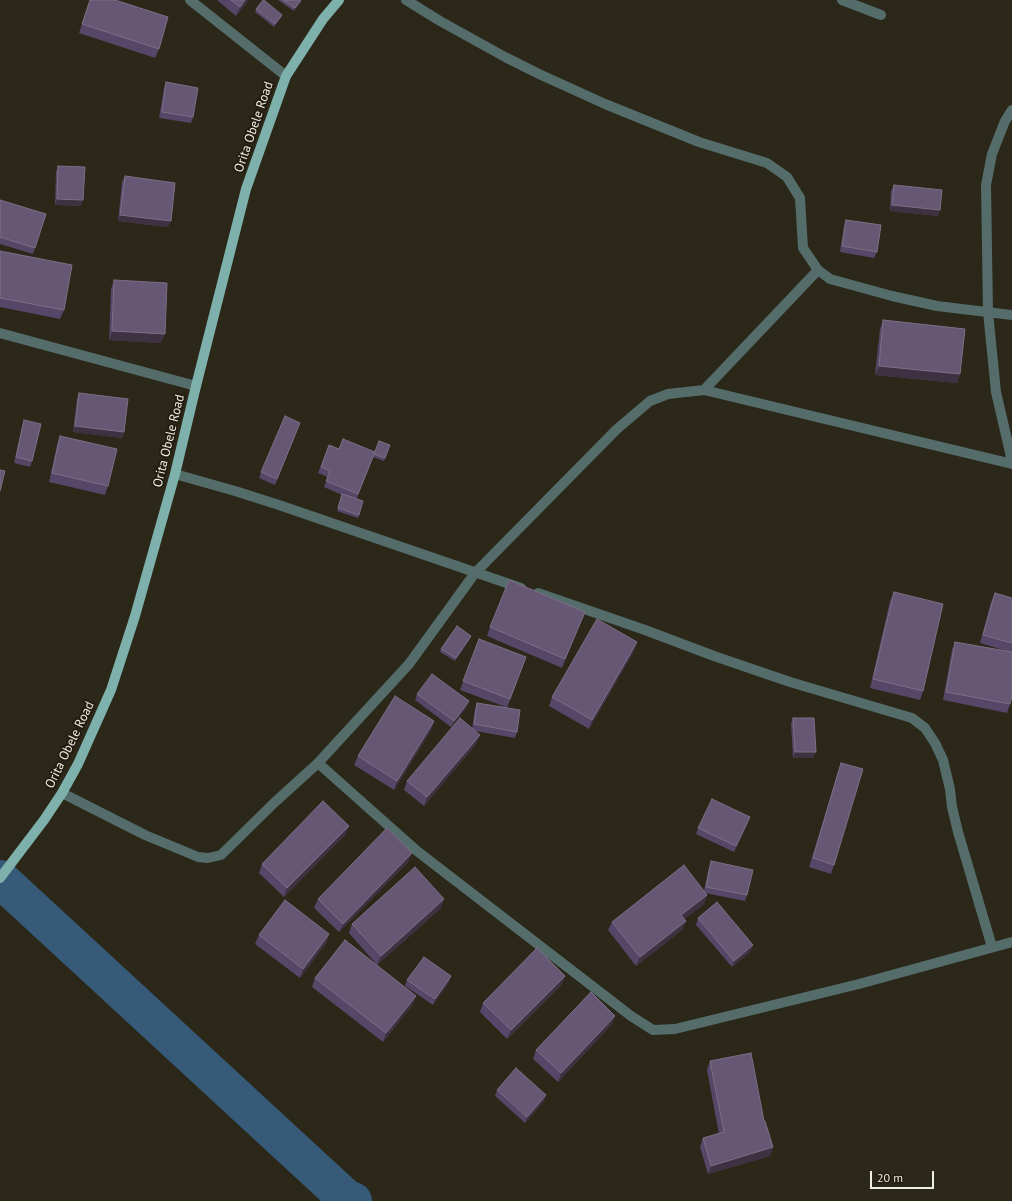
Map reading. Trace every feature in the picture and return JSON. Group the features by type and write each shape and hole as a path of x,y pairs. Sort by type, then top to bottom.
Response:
{"main road":[{"name":"Orita Obele Road","path":"0,878 44,820 62,793 78,764 110,690 135,616 175,474 246,189 286,76 323,19 339,0"}],"street":[{"path":"190,0 286,76"},
{"path":"406,0 440,21 505,57 605,104 699,142 767,163 787,177 800,198 803,248 818,270 830,280 937,306 1012,315"},
{"path":"842,0 881,15"},
{"path":"62,793 145,835 198,857 208,858 221,855 274,803 318,763 409,664 475,573 617,429 650,401 668,394 704,390 1012,463 996,392 988,312 986,184 992,154 1005,121 1012,110"},
{"path":"704,390 818,270"},
{"path":"0,332 196,386"},
{"path":"175,474 279,505 475,573 573,605 790,682 912,718 925,728 935,743 943,760 958,832 992,947"},
{"path":"318,763 418,851 631,1016 653,1030 675,1029 859,984 1012,942"}],"building":[{"path":"90,0 115,0 168,17 159,49 82,24"},
{"path":"231,0 245,0 240,7"},
{"path":"263,0 282,15 275,24 256,9"},
{"path":"283,0 301,0 295,8"},
{"path":"166,82 198,88 193,117 162,112"},
{"path":"58,166 85,167 83,200 57,199"},
{"path":"125,176 175,183 171,221 120,215"},
{"path":"894,185 942,190 940,210 892,205"},
{"path":"0,200 46,214 35,248 0,237"},
{"path":"846,220 881,225 877,252 842,246"},
{"path":"0,251 72,265 64,310 0,298"},
{"path":"114,280 167,283 165,334 112,331"},
{"path":"883,320 965,329 960,374 879,366"},
{"path":"79,393 128,399 124,432 75,426"},
{"path":"285,416 300,423 277,479 261,472"},
{"path":"24,420 41,424 32,461 16,457"},
{"path":"60,436 117,449 108,486 52,473"},
{"path":"343,439 375,452 358,494 326,481 330,471 321,467 329,445 339,449"},
{"path":"379,441 390,445 385,458 374,454"},
{"path":"0,470 5,471 0,491"},
{"path":"342,494 363,501 359,515 338,508"},
{"path":"509,580 585,612 565,659 490,627"},
{"path":"894,592 943,604 923,691 873,679"},
{"path":"995,593 1012,598 1012,643 983,635"},
{"path":"597,619 637,642 592,720 552,697"},
{"path":"457,626 471,636 456,658 441,649"},
{"path":"479,639 526,657 510,699 463,681"},
{"path":"955,642 1012,652 1012,696 1010,704 946,692"},
{"path":"432,674 469,701 454,721 417,694"},
{"path":"395,696 434,721 397,781 358,756"},
{"path":"477,703 520,710 517,732 474,724"},
{"path":"460,718 480,735 427,797 407,781"},
{"path":"793,718 814,718 816,752 795,752"},
{"path":"841,763 863,769 834,865 813,858"},
{"path":"712,799 750,817 736,846 698,828"},
{"path":"323,801 349,826 287,888 262,864"},
{"path":"387,828 412,853 343,924 318,899"},
{"path":"711,861 753,870 747,895 706,887"},
{"path":"684,865 707,895 681,915 686,921 640,957 612,922"},
{"path":"415,867 444,899 381,956 352,924"},
{"path":"285,900 329,934 303,969 259,935"},
{"path":"717,902 753,945 734,961 698,918"},
{"path":"345,940 416,996 386,1033 315,978"},
{"path":"537,948 565,976 511,1030 483,1003"},
{"path":"424,957 451,976 435,999 407,980"},
{"path":"591,992 615,1016 561,1073 536,1050"},
{"path":"751,1053 764,1121 773,1147 711,1166 703,1138 724,1132 710,1061"},
{"path":"516,1068 546,1095 527,1117 497,1090"}],"waterway":[{"path":"0,879 349,1201 353,1201"}]}
